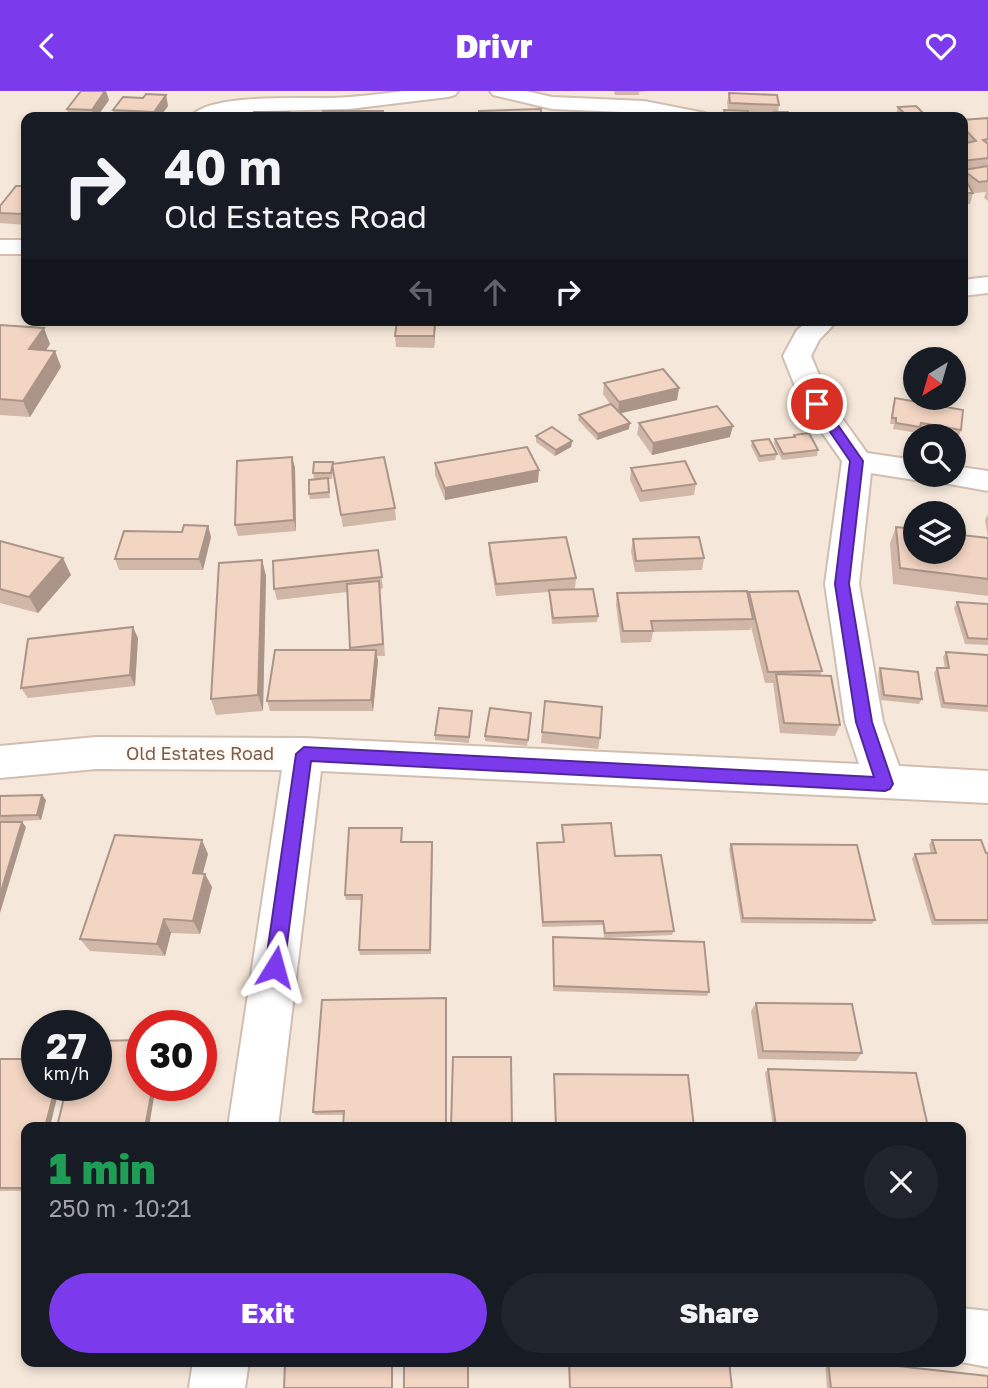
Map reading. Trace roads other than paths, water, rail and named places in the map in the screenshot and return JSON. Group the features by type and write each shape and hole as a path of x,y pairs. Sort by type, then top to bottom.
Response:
{"street":[{"path":"215,112 282,103 335,104 449,91"},
{"path":"500,91 552,103 645,107 672,112"},
{"path":"0,247 21,247"},
{"path":"968,287 988,285"},
{"path":"818,326 807,336 797,356 817,404 857,461 842,584 864,722 885,784"},
{"path":"857,461 903,468"},
{"path":"966,478 988,481"},
{"name":"Old Estates Road","path":"0,762 96,753 304,754 988,787"},
{"path":"254,1122 304,754"},
{"path":"966,1337 988,1339"},
{"path":"217,1388 220,1367"}]}
